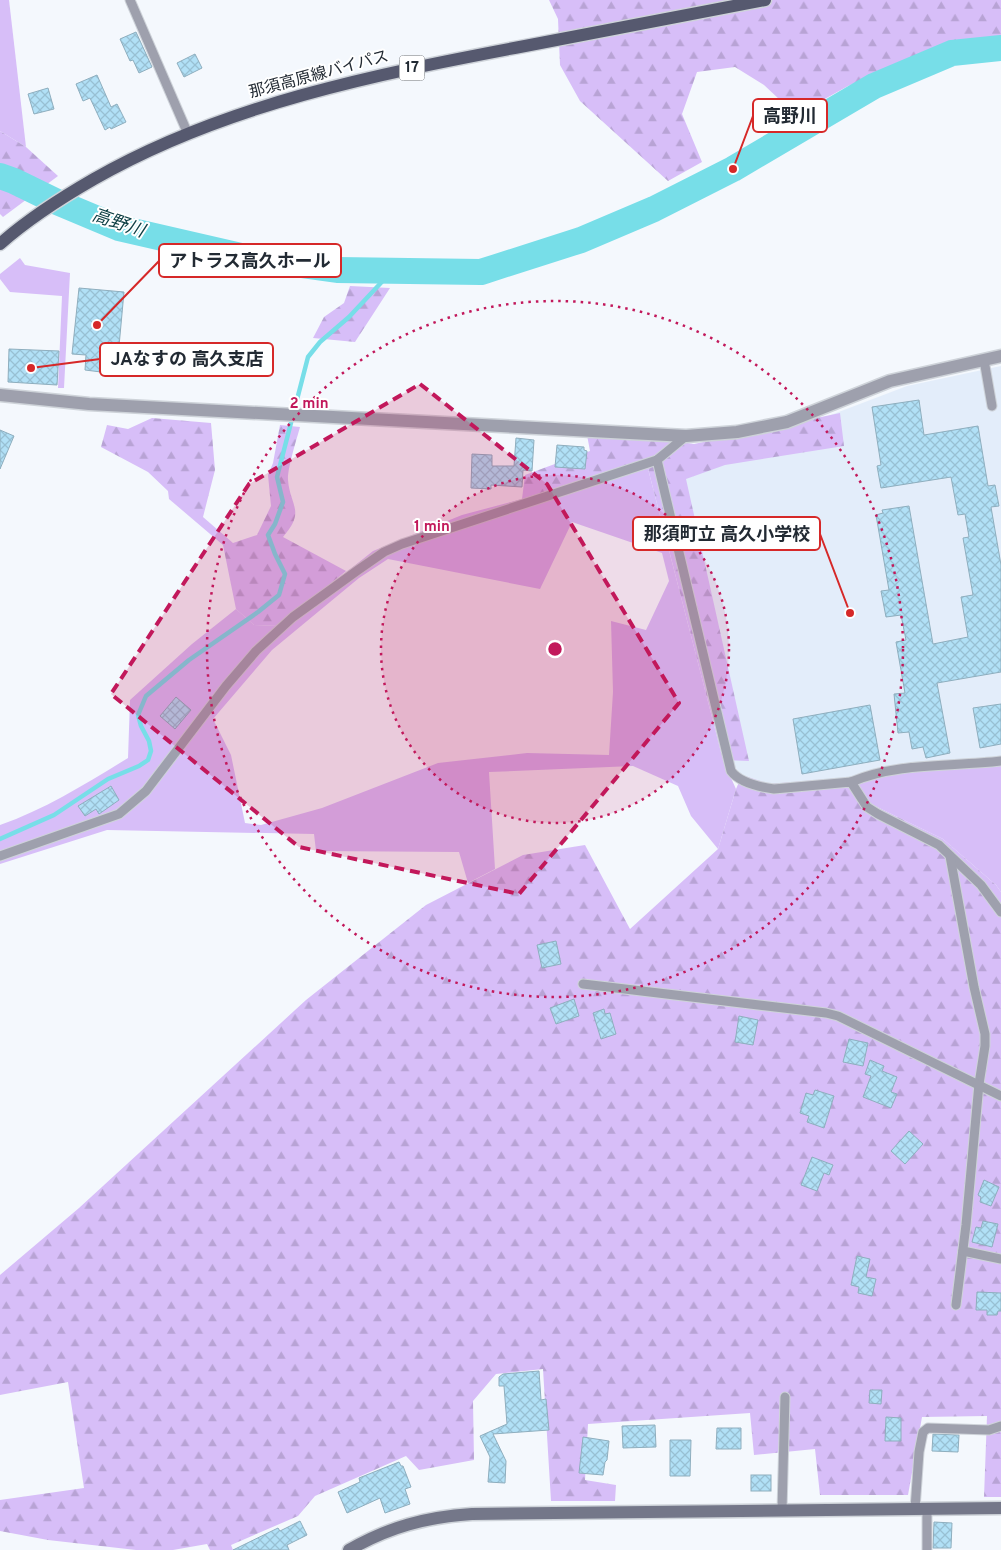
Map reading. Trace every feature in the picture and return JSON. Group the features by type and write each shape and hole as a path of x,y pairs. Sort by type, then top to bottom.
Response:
{"main road":[{"name":"那須高原線バイパス","path":"0,244 38,214 118,165 231,116 301,95 432,63 766,0"}],"street":[{"path":"0,395 89,404 686,436 737,432 787,422 890,381 1001,356"},
{"path":"349,1550 368,1539 421,1520 472,1514 1001,1508"}],"lane":[{"path":"130,0 188,134"},
{"path":"984,360 992,406"},
{"path":"0,856 119,814 146,791 226,686 256,651 293,618 384,552 411,541 657,460 686,436"},
{"path":"657,460 731,771 736,778 762,788 774,789 851,782 868,775 891,770 1001,761"},
{"path":"851,782 867,807 939,845 981,884 1001,912"},
{"path":"950,856 974,987 985,1034 956,1305"},
{"path":"583,984 838,1016 1001,1096"},
{"path":"962,1251 1001,1259"},
{"path":"782,1510 785,1397"},
{"path":"927,1550 921,1509 919,1452 923,1432 928,1428 989,1430 1001,1426"}],"highlighted area":[{"path":"420,384 547,484 679,703 519,894 299,847 111,694 249,484"}],"shaded area":[{"path":"1001,366 1001,758 853,777 769,784 742,775 734,766 664,467 781,434 907,386"}],"green space":[{"path":"0,0 9,0 26,147 0,131"},
{"path":"549,0 1001,0 1001,37 969,40 923,52 848,86 796,115 764,85 735,67 697,72 682,114 702,162 668,181 580,101 560,65 558,19"},
{"path":"0,131 26,147 58,176 3,217 0,214"},
{"path":"20,258 25,265 70,273 64,388 58,388 62,296 10,292 0,279 0,274"},
{"path":"350,286 390,288 355,342 313,338 324,317 344,303"},
{"path":"840,413 844,446 725,465 686,479 749,761 723,760 646,461 522,499 525,475 590,451 587,435 663,439 694,444"},
{"path":"152,418 211,423 215,470 203,517 233,543 257,535 271,506 268,475 273,463 280,425 300,427 288,475 289,489 295,508 294,521 283,537 346,571 279,626 254,625 236,609 223,545 169,499 168,491 148,472 101,447 107,425 128,429"},
{"path":"646,461 723,760 736,789 718,849 691,816 678,786 633,766 489,772 495,869 468,883 459,852 316,851 314,834 107,830 0,864 0,825 50,803 128,758 130,700 192,644 236,609 254,625 279,626 373,551 462,515 522,499","holes":["572,522 662,553 669,581 646,630 611,621 613,692 609,755 527,753 438,763 322,808 261,825 245,823 231,755 213,719 272,650 359,578 388,559 540,589"]},
{"path":"1001,758 1001,892 996,885 943,839 871,804 853,777"},
{"path":"742,775 769,784 853,777 871,804 943,839 996,885 1001,892 1001,1497 984,1497 987,1416 922,1417 908,1495 820,1495 815,1449 754,1455 750,1413 588,1424 585,1480 616,1485 615,1501 551,1501 543,1369 496,1374 473,1401 474,1460 419,1470 406,1456 315,1496 298,1516 231,1545 233,1550 210,1550 207,1544 173,1550 136,1550 48,1540 0,1531 0,1500 84,1488 68,1382 0,1395 0,1275 79,1208 306,1000 426,905 523,855 585,845 630,929 718,849"}],"building":[{"path":"136,32 152,67 139,73 133,60 130,61 120,39"},
{"path":"195,54 202,68 184,77 177,63"},
{"path":"97,75 111,107 117,104 126,122 111,129 110,127 105,130 90,98 83,101 76,84"},
{"path":"48,88 54,109 34,114 28,94"},
{"path":"79,288 124,292 118,357 103,356 101,372 85,370 86,355 72,354"},
{"path":"9,349 59,351 57,385 8,382"},
{"path":"919,400 924,435 978,426 988,486 995,485 999,506 991,507 1001,565 1001,672 937,683 950,753 926,758 923,747 912,749 909,732 898,733 894,694 905,693 896,642 906,640 901,615 886,617 881,591 889,590 876,515 883,513 882,510 909,506 933,644 968,637 961,597 973,595 963,538 969,537 965,514 958,515 951,477 881,488 877,466 881,465 872,407"},
{"path":"0,430 14,436 0,469"},
{"path":"516,438 534,440 532,471 523,470 522,487 491,485 491,489 471,488 472,454 492,455 492,466 514,466"},
{"path":"557,445 584,447 584,450 587,451 585,469 555,467"},
{"path":"176,697 191,710 175,729 160,716"},
{"path":"1001,704 1001,744 980,748 973,708"},
{"path":"870,705 880,760 802,774 793,719"},
{"path":"111,786 119,800 99,814 96,809 85,816 78,806"},
{"path":"556,941 561,964 542,968 537,945"},
{"path":"574,999 579,1016 556,1024 550,1008"},
{"path":"604,1009 605,1014 610,1013 616,1034 601,1039 593,1013"},
{"path":"739,1016 758,1020 753,1045 735,1042"},
{"path":"849,1039 868,1043 863,1066 843,1062"},
{"path":"870,1060 884,1066 882,1071 897,1077 891,1092 897,1094 891,1108 863,1097 871,1076 865,1074"},
{"path":"815,1090 834,1096 824,1128 807,1122 809,1116 800,1113 806,1093 813,1095"},
{"path":"909,1131 923,1144 905,1164 891,1151"},
{"path":"812,1157 833,1165 829,1175 824,1173 817,1191 801,1185"},
{"path":"984,1180 999,1187 991,1206 980,1202 981,1197 978,1195"},
{"path":"983,1221 998,1224 992,1247 972,1242 976,1227 981,1228"},
{"path":"857,1256 870,1259 866,1277 876,1279 872,1296 858,1293 859,1287 851,1285"},
{"path":"977,1292 1001,1293 1001,1311 998,1311 997,1315 987,1315 987,1310 976,1310"},
{"path":"539,1371 541,1400 546,1399 549,1430 493,1434 506,1461 505,1483 488,1482 490,1457 480,1436 507,1424 504,1386 499,1386 499,1377 503,1374"},
{"path":"870,1390 882,1390 881,1404 869,1403"},
{"path":"886,1417 901,1418 901,1441 885,1441"},
{"path":"655,1425 656,1447 623,1448 622,1426"},
{"path":"717,1428 741,1428 741,1449 716,1449"},
{"path":"933,1434 959,1435 958,1452 932,1451"},
{"path":"583,1437 609,1441 603,1475 579,1473"},
{"path":"670,1440 691,1440 690,1476 670,1476"},
{"path":"399,1462 403,1466 411,1487 405,1489 410,1504 385,1513 380,1498 347,1513 338,1492 360,1482 359,1478"},
{"path":"751,1475 771,1475 771,1491 751,1491"},
{"path":"300,1521 307,1535 287,1545 289,1550 233,1550 278,1528 280,1531"},
{"path":"934,1522 952,1523 951,1548 933,1548"}],"waterway":[{"name":"高野川","path":"0,176 119,228 245,257 337,270 481,272 581,240 654,209 733,169 874,86 952,53 1001,48"},
{"path":"0,839 54,815 108,779 139,766 148,760 151,751 149,741 141,726 138,715 146,696 189,660 279,595 285,574 268,535 275,524 283,502 277,477 308,357 320,342 349,317 392,271"}],"place":[{"name":"高野川","path":"733,169"},
{"name":"アトラス高久ホール","path":"97,325"},
{"name":"JAなすの 高久支店","path":"31,368"},
{"name":"那須町立 高久小学校","path":"850,613"}]}
